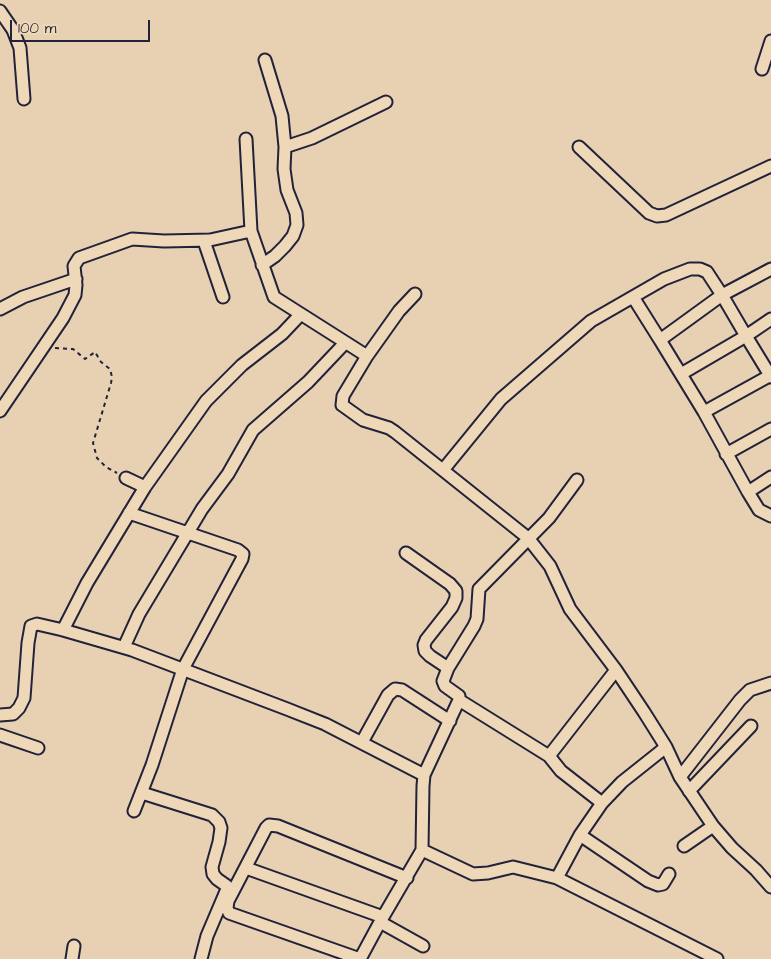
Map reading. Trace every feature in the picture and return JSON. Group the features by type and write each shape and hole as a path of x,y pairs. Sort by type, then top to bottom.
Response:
{"street":[{"path":"0,11 13,30 20,48 24,99"},
{"path":"762,69 771,41"},
{"path":"262,265 285,246 293,236 297,225 296,213 287,190 284,169 282,116 265,60"},
{"path":"284,148 312,138 386,102"},
{"path":"246,139 251,231 276,299 367,356"},
{"path":"579,147 649,213 656,216 666,215 771,166"},
{"path":"0,411 63,318 75,295 76,279 74,266 79,258 129,240 204,240 251,231"},
{"path":"204,240 223,297"},
{"path":"443,470 501,399 591,321 664,279 690,269 700,269 707,272 771,376 704,412"},
{"path":"660,340 722,296 771,269"},
{"path":"0,310 24,297 76,279"},
{"path":"415,294 399,311 367,356 343,396 342,405 363,420 396,432 528,538 550,566 570,609 616,670 666,746 680,777 712,826 771,887"},
{"path":"633,297 704,412 759,510 771,516"},
{"path":"63,630 87,583 145,487 212,392 242,365 282,334 300,315"},
{"path":"680,374 746,336 771,319"},
{"path":"124,647 139,614 202,509 228,474 252,430 308,382 345,343"},
{"path":"726,454 771,429"},
{"path":"748,492 771,477"},
{"path":"126,478 145,487"},
{"path":"407,878 273,824 266,828 228,901 227,908 230,913 360,959 381,920 407,878 422,850 424,775 460,696 443,684 444,678 477,619 478,589 549,518 577,480"},
{"path":"129,513 188,532 238,550 243,554 183,669 142,793 134,811"},
{"path":"406,553 450,584 456,591 456,598 452,607 424,645 425,651 430,656 448,668"},
{"path":"0,715 13,714 20,708 24,698 28,642 32,626 37,624 124,647 295,712 362,742 424,775"},
{"path":"549,756 616,670"},
{"path":"680,777 740,700 750,690 771,683"},
{"path":"362,742 388,695 395,689 402,690 450,721"},
{"path":"459,700 549,756 561,771 602,803"},
{"path":"689,791 751,726"},
{"path":"0,735 38,748"},
{"path":"557,878 580,835 602,803 622,782 666,746"},
{"path":"142,793 212,815 219,822 221,828 219,842 212,868 213,874 227,886 227,889 207,936 201,959"},
{"path":"684,846 712,826"},
{"path":"580,835 653,883 663,884 669,874"},
{"path":"422,850 473,874 488,874 513,867 557,878 717,959"},
{"path":"246,868 381,920 423,946"},
{"path":"72,959 74,946"}],"path":[{"path":"40,352 55,348 72,349 84,359 94,352 101,362 110,369 112,383 94,437 94,448 100,461 126,478"}]}
